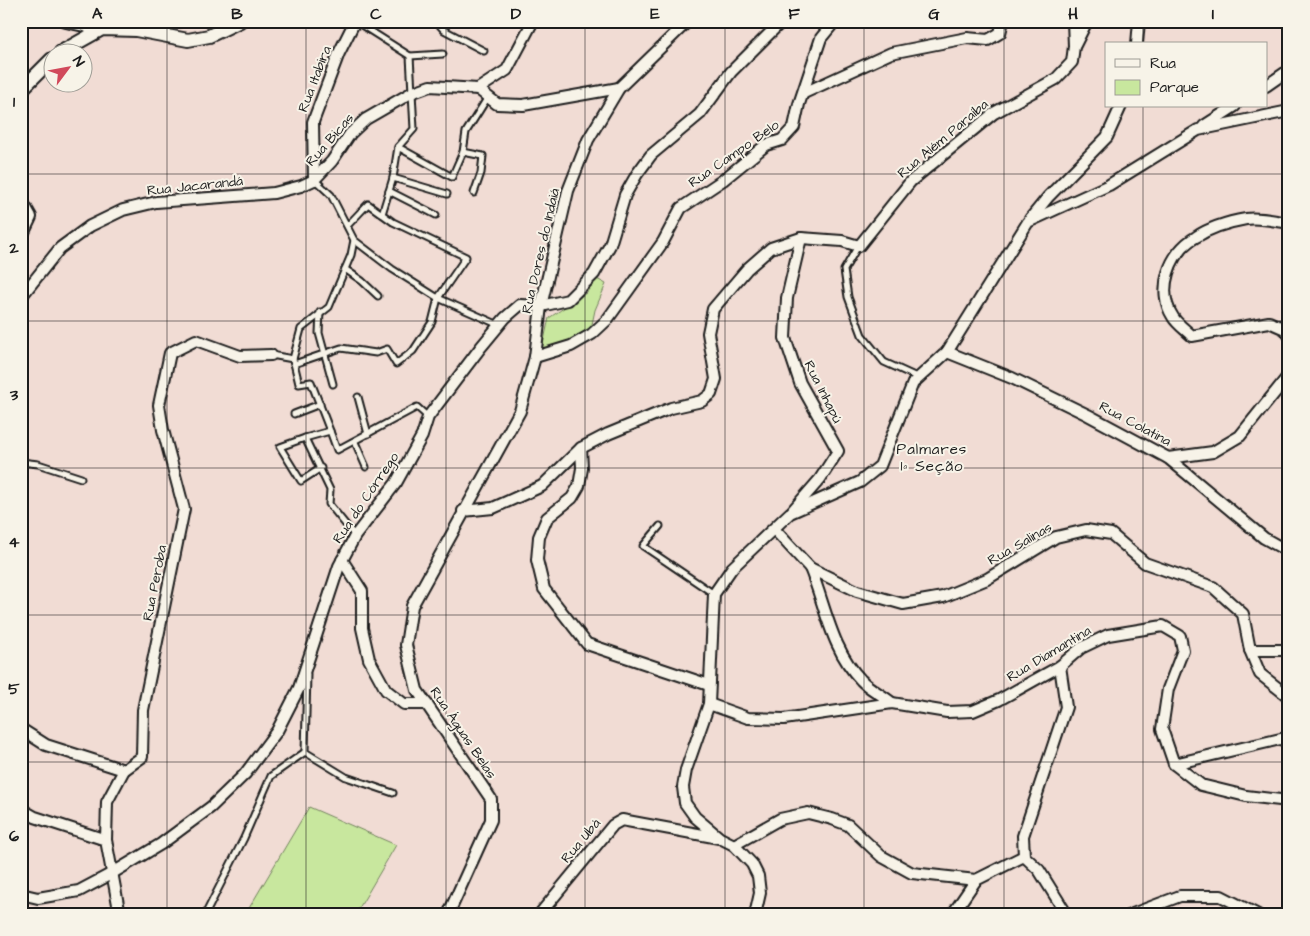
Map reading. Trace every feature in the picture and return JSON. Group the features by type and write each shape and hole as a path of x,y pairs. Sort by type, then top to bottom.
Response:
{"street":[{"path":"66,21 136,30 188,40 209,36 240,21"},
{"name":"Rua Itabira","path":"314,180 313,122 338,53 355,21"},
{"path":"532,21 507,70 478,89 488,98 497,104 523,105 619,88"},
{"name":"Rua Dores do Indaiá","path":"463,511 520,411 535,356 541,306 568,191 588,140 619,88 688,21"},
{"name":"Rua do Córrego","path":"21,894 38,898 79,891 111,874 161,844 210,807 245,774 277,731 299,688 342,560 355,536 396,483 422,436 428,417 499,326 520,305 541,306 568,300 594,274 610,245 625,195 651,155 700,114 731,72 782,21"},
{"path":"804,93 821,38 835,21"},
{"path":"804,93 891,53 966,38 988,40 1000,33 1003,21"},
{"path":"1074,21 1074,46"},
{"path":"1074,46 1086,21"},
{"path":"1137,42 1139,21"},
{"path":"76,42 102,25"},
{"name":"Rua Além Paraíba","path":"859,246 911,181 994,113 1056,79 1072,62 1074,46"},
{"path":"21,90 42,70"},
{"path":"1268,85 1289,70"},
{"name":"Rua Bicas","path":"314,180 332,160 350,134 366,119 411,93 430,86 478,89"},
{"name":"Rua Campo Belo","path":"535,356 571,346 592,334 607,320 663,242 681,208 722,180 766,145 782,140 794,128 804,93"},
{"path":"755,915 760,893 758,876 752,864 734,845 720,838 695,817 685,803 683,787 686,770 709,704 714,594 732,568 790,513 860,482 880,466 913,383 947,352 1028,222 1048,197 1108,137 1120,108"},
{"path":"1028,222 1109,185 1232,108"},
{"path":"1198,130 1289,110"},
{"name":"Rua Jacarandá","path":"21,297 60,248 90,226 122,210 156,202 274,193 301,186 314,180"},
{"path":"21,200 30,218 21,236"},
{"path":"1289,223 1249,218 1218,226 1193,238 1176,258 1166,276 1164,293 1173,317 1192,336 1269,322 1284,329 1289,335"},
{"path":"463,511 492,508 542,486 582,448 608,434 671,408 702,401 711,394 716,379 708,333 713,308 747,269 771,248 802,238 842,241 859,246"},
{"name":"Rua Inhapú","path":"790,513 820,479 838,451 800,383 785,338 786,298 802,238"},
{"name":"Rua Peroba","path":"120,915 106,840 107,802 124,770 142,757 143,710 184,509 163,430 159,405 170,353 196,340 240,356 271,355"},
{"name":"Rua Colatina","path":"947,352 1038,390 1168,458 1212,452 1240,436 1289,376"},
{"path":"582,448 582,468 578,486 572,498 547,518 538,537 537,560 544,589 586,644 709,685"},
{"path":"1168,458 1264,538 1289,552"},
{"name":"Rua Águas Belas","path":"448,915 491,820 491,799 417,690 406,645 412,606 463,511"},
{"name":"Rua Salinas","path":"774,529 810,568 857,591 903,604 944,597 987,579 1056,537 1086,530 1111,534 1145,563 1214,588 1243,614 1250,650 1260,674 1289,698"},
{"path":"342,560 362,591 362,628 369,659 386,690 404,704 427,704"},
{"path":"810,568 823,600 834,641 845,661 863,682 892,703"},
{"name":"Rua Diamantina","path":"709,704 748,718 784,719 892,703 947,712 973,711 999,700 1060,666 1081,648 1108,636 1163,626 1180,636 1183,650 1168,689 1162,729 1174,764"},
{"path":"1250,650 1289,650"},
{"path":"1060,666 1066,707 1022,836 1024,856 1039,870 1067,915"},
{"path":"21,728 46,745 124,770"},
{"path":"1174,764 1289,737"},
{"path":"1174,764 1201,785 1246,796 1289,802"},
{"path":"21,809 35,816 106,840"},
{"path":"734,845 780,820 808,814 832,819 848,825 882,856 912,873 976,880"},
{"name":"Rua Ubá","path":"538,915 612,825 622,820 720,838"},
{"path":"952,915 976,880 1024,856"},
{"path":"1130,915 1180,896 1221,896 1258,915"}],"lane":[{"path":"355,21 410,56 443,54"},
{"path":"436,21 444,30 484,51"},
{"path":"382,214 394,178 398,147 414,129 410,56"},
{"path":"398,147 452,177 463,152 466,132 488,98"},
{"path":"463,152 483,156 481,173 474,193"},
{"path":"394,178 447,194"},
{"path":"314,180 330,194 348,225 354,240 392,269 438,298 499,326"},
{"path":"389,191 436,215"},
{"path":"271,355 294,362 341,348 376,353 387,349 396,364 413,351 432,322 438,298 466,257 393,222 368,204 348,225"},
{"path":"354,240 345,269 329,306 301,329 294,362 299,384 312,382 337,450 417,408 428,417"},
{"path":"859,246 844,270 848,297 862,335 884,362 920,378"},
{"path":"345,269 378,296"},
{"path":"320,312 319,333 333,384"},
{"path":"358,397 368,434"},
{"path":"294,414 320,404"},
{"path":"320,468 301,481 280,447 330,431"},
{"path":"305,438 330,490 329,504 355,536"},
{"path":"355,442 366,467"},
{"path":"21,462 38,464 81,478"},
{"path":"660,526 643,546 714,594"},
{"path":"305,752 307,663"},
{"path":"305,752 346,777 393,792"},
{"path":"205,915 244,838 271,776 305,752"}],"green space":[{"path":"597,279 606,284 595,310 591,329 571,340 542,349 549,318 586,293"},
{"path":"309,807 396,845 355,915 245,915"}],"district":[{"name":"Palmares 1ª Seção","path":"932,458"}]}
